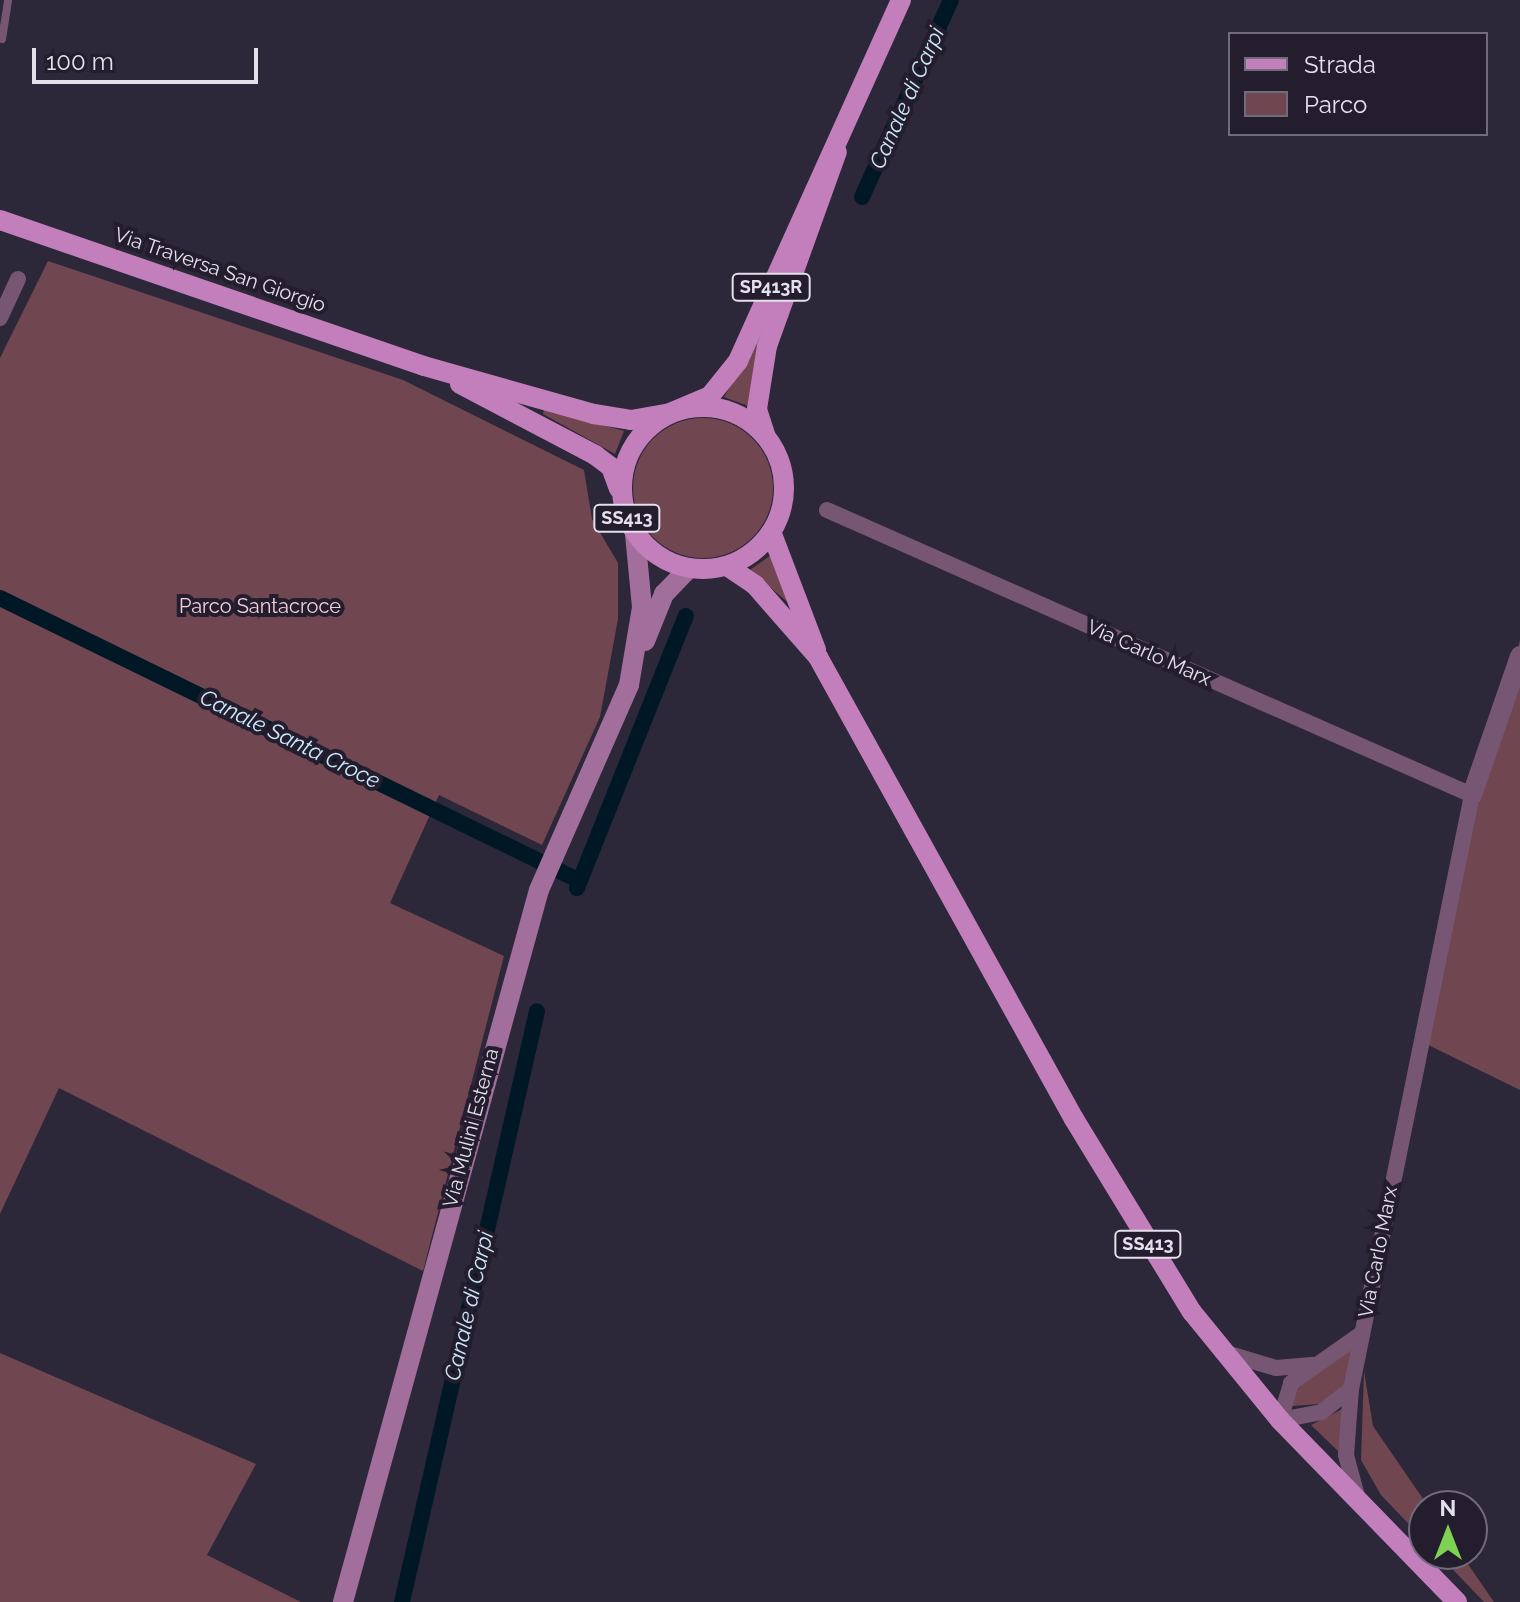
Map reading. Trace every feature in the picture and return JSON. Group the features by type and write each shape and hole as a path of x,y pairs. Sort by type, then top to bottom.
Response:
{"main road":[{"name":"SP413R","path":"670,413 710,396 738,361 901,0"},
{"name":"SP413R","path":"766,437 757,409 765,357 841,133"},
{"name":"Via Traversa San Giorgio","path":"0,220 424,366 594,414 631,420 670,413"},
{"name":"Via Traversa San Giorgio","path":"424,366 595,455 611,467 622,501"},
{"name":"SS413","path":"688,569 668,562 635,534 622,501 635,443 670,413 690,407 732,411 766,437"},
{"path":"688,569 727,566 772,534 784,485 766,437"},
{"name":"Via Mulini Esterna","path":"634,666 643,568 635,534"},
{"name":"SS413","path":"772,534 818,657 1074,1119 1222,1351 1280,1420 1457,1602"},
{"name":"SS413","path":"727,566 755,585 818,657"},
{"name":"Via Mulini Esterna","path":"343,1602 539,890 664,594 688,569"}],"street":[{"path":"0,318 18,279"},
{"name":"Via Carlo Marx","path":"827,510 1472,795"},
{"name":"Via Carlo Marx","path":"1359,1502 1346,1455 1351,1389 1361,1334 1472,795 1520,656"},
{"name":"Via Carlo Marx","path":"1280,1420 1291,1383 1361,1334"},
{"path":"1222,1351 1276,1368 1318,1365"},
{"path":"1280,1420 1322,1412 1351,1389"}],"lane":[{"path":"2,39 8,0"}],"green space":[{"name":"Parco Santacroce","path":"48,261 403,380 584,470 592,519 618,563 618,619 600,717 542,845 439,795 390,903 504,956 423,1271 59,1088 0,1214 0,358"},
{"path":"757,341 762,342 751,407 724,397"},
{"path":"544,409 624,431 615,454 543,414"},
{"path":"703,418 730,423 752,439 768,461 773,488 768,515 752,537 730,553 703,558 676,553 654,537 638,515 633,488 638,461 654,439 676,423"},
{"path":"771,555 792,606 750,570"},
{"path":"1520,640 1520,1090 1418,1040"},
{"path":"1353,1349 1345,1384 1320,1404 1292,1406 1299,1385"},
{"path":"0,1353 256,1464 207,1555 301,1602 0,1602"},
{"path":"1364,1371 1373,1426 1417,1490 1408,1490 1408,1523 1381,1495 1361,1460"},
{"path":"1342,1409 1342,1455 1311,1425"},
{"path":"1453,1570 1472,1570 1494,1602 1484,1602"}],"waterway":[{"name":"Canale di Carpi","path":"862,197 951,0"},
{"name":"Canale Santa Croce","path":"0,598 580,881"},
{"name":"Canale di Carpi","path":"577,888 686,616"},
{"name":"Canale di Carpi","path":"402,1602 537,1011"}]}
